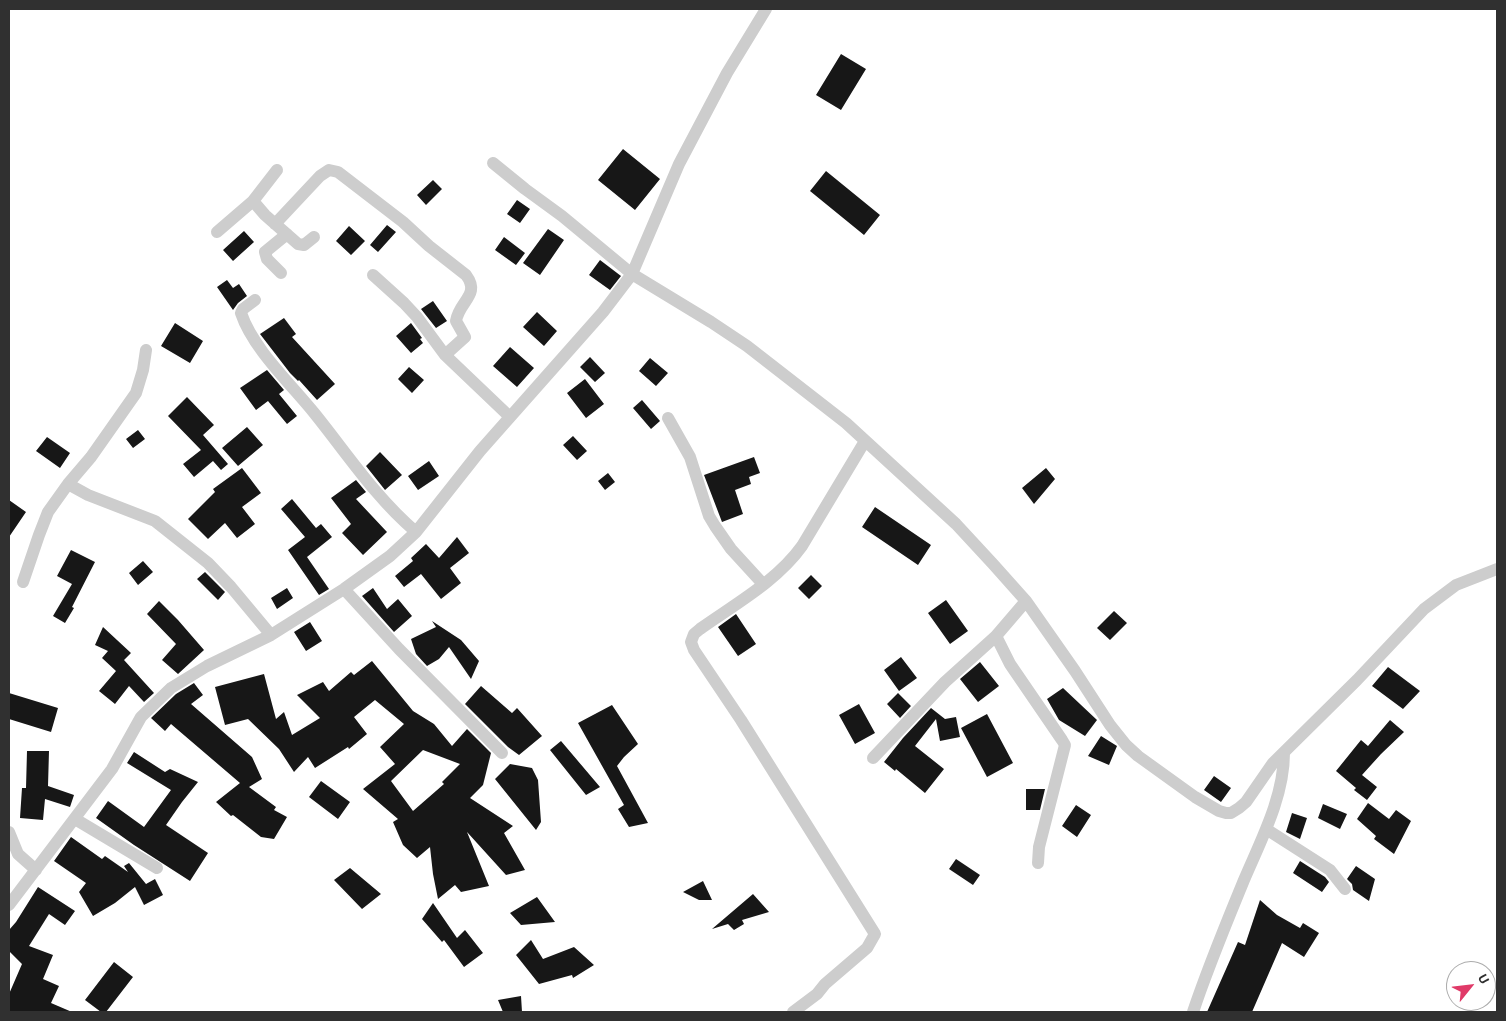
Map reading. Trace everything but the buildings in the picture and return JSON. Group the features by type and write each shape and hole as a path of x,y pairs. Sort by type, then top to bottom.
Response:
{"street":[{"path":"9,905 112,770 141,717 171,688 207,666 271,634 344,589 390,556 416,532 452,484 603,312 632,274 679,164 727,73 766,9"},
{"path":"492,163 525,190 562,216 632,274 703,316 747,346 846,424 956,524 1026,601 1110,725 1126,745 1138,756 1203,802 1226,814 1236,811 1246,802 1273,763 1424,609 1456,584 1497,569"},
{"path":"217,232 253,201 277,170"},
{"path":"275,224 320,176 329,170 338,172 466,275 472,284 470,294 460,309 456,321 465,337 445,355"},
{"path":"253,201 275,224 301,245 314,237"},
{"path":"280,273 267,259 265,252 287,234"},
{"path":"373,275 418,317 445,355 510,417"},
{"path":"255,300 243,309 241,313 245,325 254,340 316,415 354,466 395,514 416,532"},
{"path":"23,582 46,517 68,484 136,394 143,370 146,350"},
{"path":"668,418 686,447 698,478 709,516 731,548 763,584"},
{"path":"793,1012 817,994 825,984 867,948 875,934 726,695 694,650 691,642 694,634 700,629 763,584 792,560 865,441"},
{"path":"68,484 88,495 146,517 162,526 208,563 271,634"},
{"path":"344,589 399,649 502,753"},
{"path":"873,758 945,682 996,636 1026,601"},
{"path":"996,636 1010,664 1039,705 1064,746 1039,847 1038,863"},
{"path":"1193,1012 1209,965 1266,829 1284,772 1284,753"},
{"path":"75,819 157,868"},
{"path":"1266,829 1330,870 1345,889"},
{"path":"9,832 18,854 36,870"}]}
